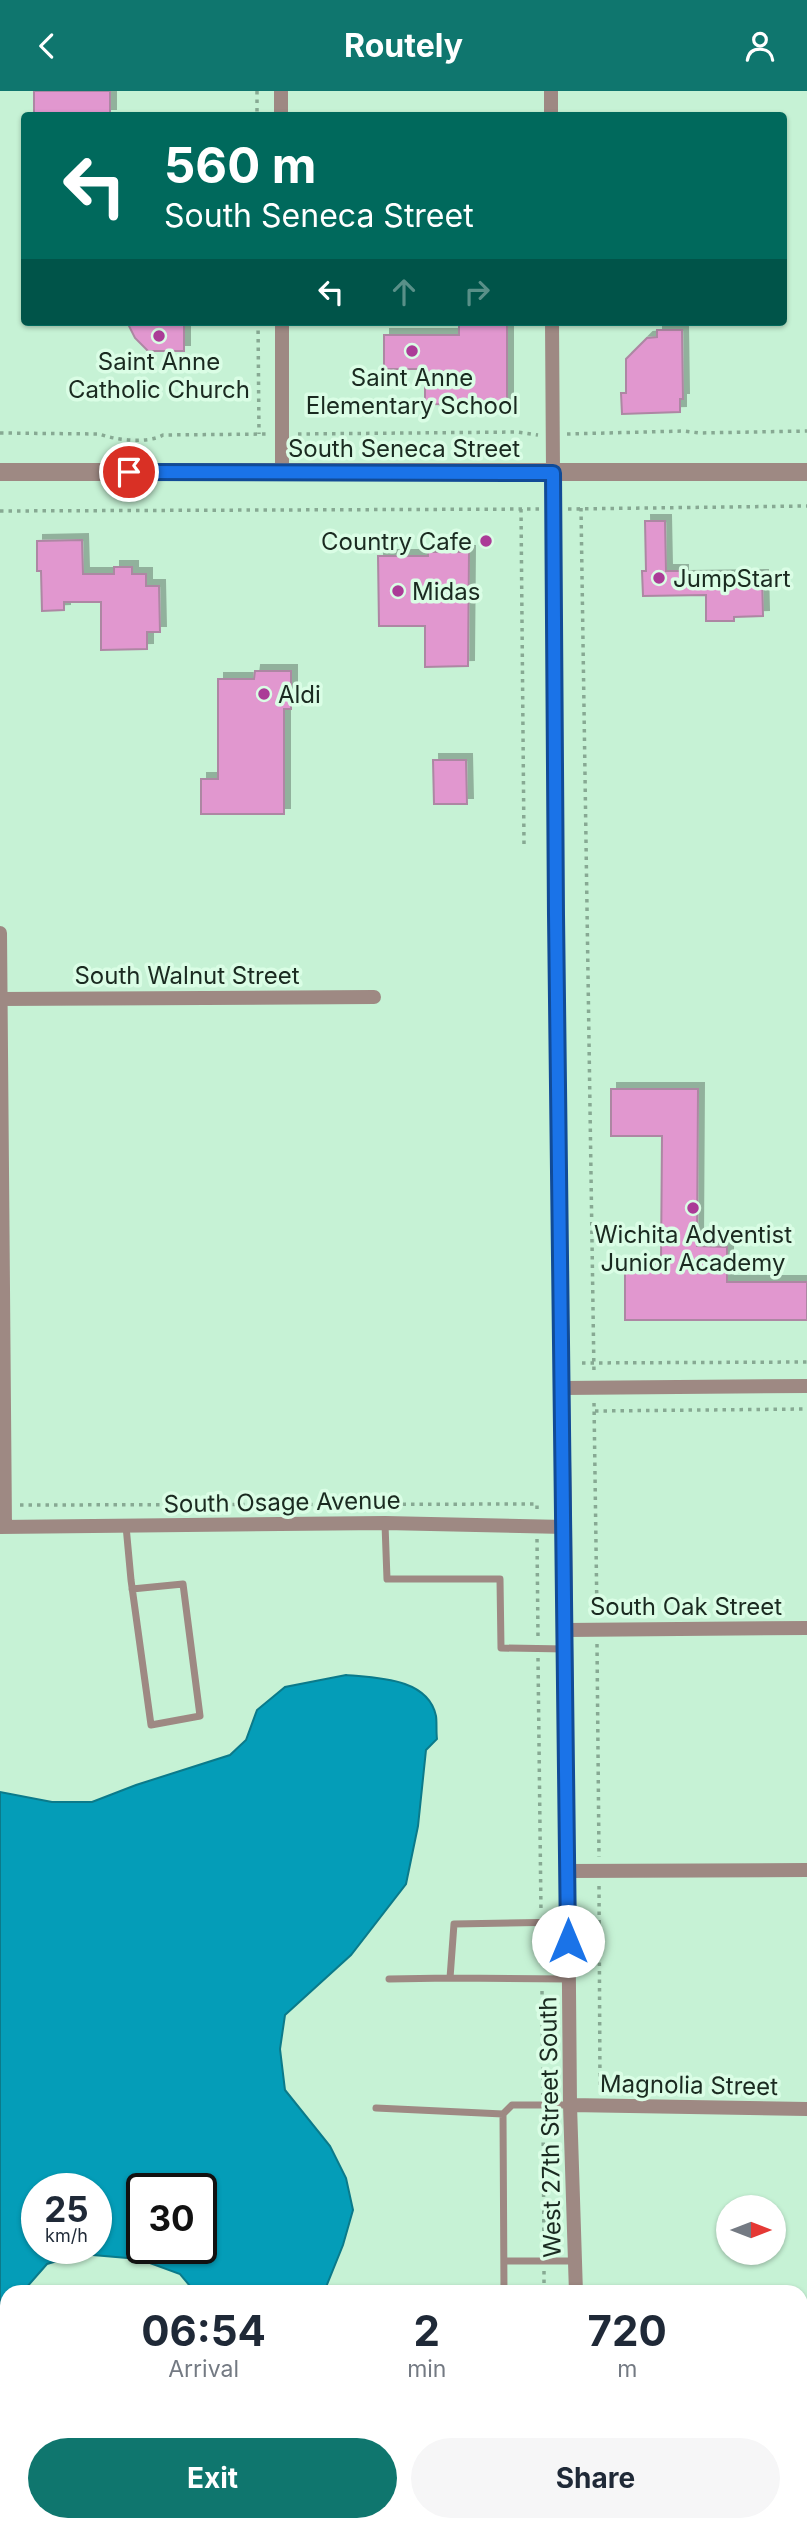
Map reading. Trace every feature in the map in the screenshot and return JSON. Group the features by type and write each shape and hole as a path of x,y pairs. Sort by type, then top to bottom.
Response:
{"street":[{"path":"281,91 281,112"},
{"path":"551,91 551,112"},
{"path":"282,326 282,473"},
{"name":"West 27th Street South","path":"552,326 555,901 565,1527 570,2105 576,2285"},
{"name":"South Seneca Street","path":"0,472 807,472"},
{"path":"0,933 5,1504 3,1527"},
{"name":"South Walnut Street","path":"0,999 374,997"},
{"path":"563,1388 807,1386"},
{"name":"South Osage Avenue","path":"3,1527 385,1523 565,1527"},
{"name":"South Oak Street","path":"566,1630 807,1628"},
{"path":"568,1871 807,1870"},
{"name":"Magnolia Street","path":"570,2105 807,2109"}],"lane":[{"path":"385,1523 387,1579 500,1579 501,1648 566,1649"},
{"path":"126,1526 132,1589 151,1725 200,1716 183,1584 132,1589"},
{"path":"450,1978 454,1924 568,1921"},
{"path":"389,1979 569,1979"},
{"path":"504,2285 503,2114 512,2105 570,2105"},
{"path":"376,2108 503,2114"},
{"path":"504,2261 576,2261"}],"path":[{"path":"257,91 257,112"},
{"path":"258,326 258,434"},
{"path":"0,433 99,434 111,438 155,439 163,435 518,432 533,436 684,431 807,431"},
{"path":"0,511 807,506"},
{"path":"521,509 524,844"},
{"path":"582,509 595,1411 600,2088"},
{"path":"582,1363 807,1362"},
{"path":"595,1411 807,1409"},
{"path":"5,1504 537,1504 544,2285"}],"water":[{"path":"346,1675 386,1679 412,1687 431,1703 436,1716 437,1739 426,1750 418,1826 406,1884 351,1955 285,2015 280,2049 285,2090 330,2146 346,2178 353,2210 327,2285 189,2285 180,2274 153,2264 217,2264 217,2173 126,2173 126,2258 112,2257 112,2173 21,2173 21,2264 47,2264 29,2285 0,2285 0,1792 52,1802 92,1802 230,1755 246,1740 257,1710 285,1687"}],"building":[{"path":"34,91 110,91 110,112 34,112"},
{"name":"Saint Anne Catholic Church","path":"129,326 184,326 184,351 148,351 135,338"},
{"path":"459,326 507,326 507,405 425,404 425,380 420,380 420,369 384,369 384,335 459,335"},
{"path":"657,330 682,330 683,399 680,399 680,412 622,414 621,393 626,393 626,359 647,338 657,337"},
{"path":"645,521 665,521 666,571 682,571 682,577 762,576 763,616 734,617 734,621 706,621 706,595 643,596 642,571 646,571"},
{"path":"82,540 83,574 114,574 114,567 132,567 132,574 146,574 146,586 159,586 160,632 147,632 147,649 101,650 101,602 64,602 64,610 42,611 41,571 37,571 37,541"},
{"path":"428,552 469,552 468,666 425,667 425,626 379,626 378,556 428,556"},
{"path":"255,671 291,671 291,709 284,709 284,814 201,814 201,779 218,779 218,679 254,679"},
{"path":"433,760 466,760 467,804 434,804"},
{"path":"611,1089 698,1089 697,1246 727,1247 727,1282 807,1282 807,1320 625,1320 625,1263 661,1263 662,1136 611,1136"}],"place":[{"name":"Saint Anne Catholic Church","path":"159,336"},
{"name":"Saint Anne Elementary School","path":"412,351"},
{"name":"Country Cafe","path":"486,541"},
{"name":"JumpStart","path":"659,578"},
{"name":"Midas","path":"398,591"},
{"name":"Aldi","path":"264,694"},
{"name":"Wichita Adventist Junior Academy","path":"693,1208"}],"route":[{"path":"129,472 553,473 568,1941"}]}
